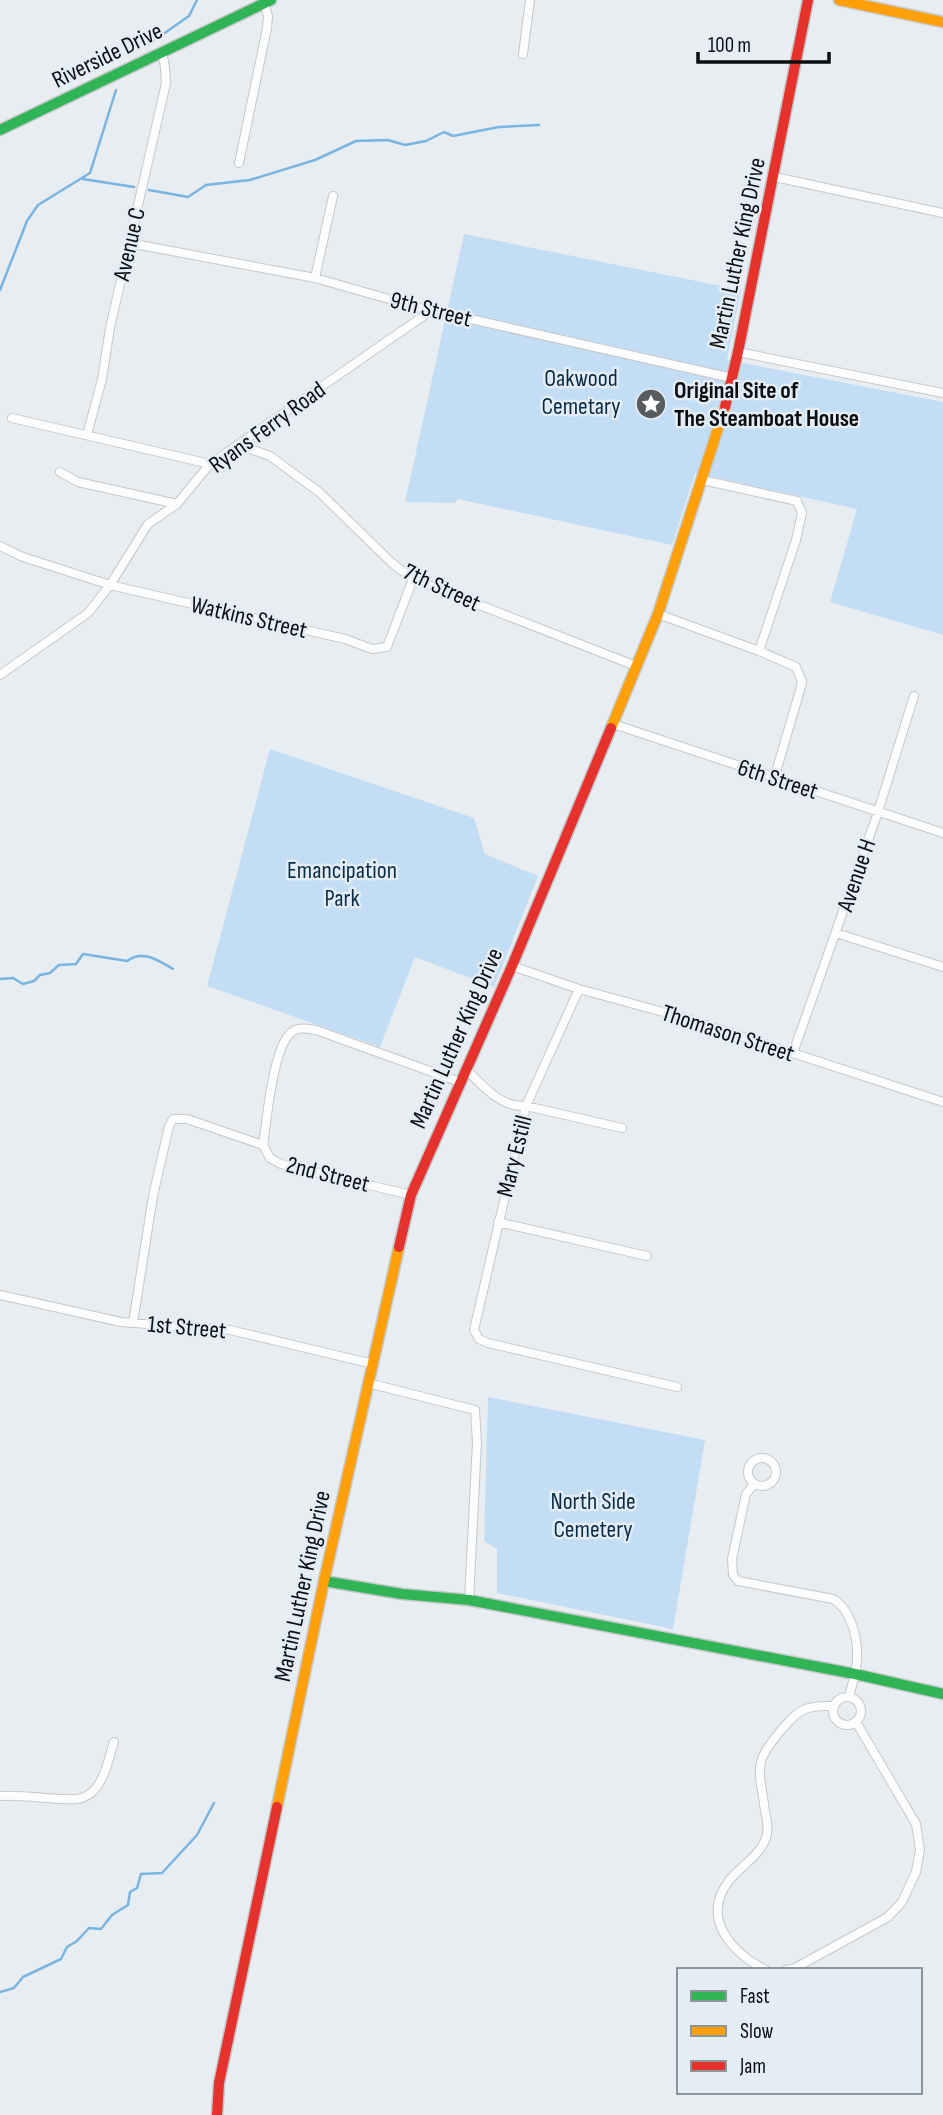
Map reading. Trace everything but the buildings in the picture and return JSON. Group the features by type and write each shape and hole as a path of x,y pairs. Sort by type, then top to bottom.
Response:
{"street":[{"path":"523,54 530,0"},
{"name":"Martin Luther King Drive","path":"217,2115 219,2083 324,1581 411,1195 512,966 658,614 732,378 775,177 808,0"},
{"path":"839,0 943,22"},
{"path":"239,163 267,28 267,1"},
{"name":"Riverside Drive","path":"0,130 267,1"},
{"name":"Avenue C","path":"87,435 102,379 110,328 166,83 162,52"},
{"path":"775,177 943,213"},
{"path":"315,278 333,196"},
{"name":"9th Street","path":"129,243 315,278 432,310 732,378"},
{"name":"Ryans Ferry Road","path":"0,676 88,613 110,585 148,524 177,504 211,464 432,310"},
{"path":"738,352 943,393"},
{"path":"12,418 211,464"},
{"name":"7th Street","path":"239,445 270,456 319,492 392,563 414,579 636,666"},
{"path":"60,472 78,482 177,504"},
{"path":"702,480 797,501 802,513 796,540 759,651"},
{"name":"Watkins Street","path":"0,546 23,557 110,585 345,639 372,649 387,647 414,579"},
{"path":"658,614 790,663 800,672 800,690 774,779"},
{"name":"Avenue H","path":"793,1053 878,812 914,696"},
{"name":"6th Street","path":"613,724 943,833"},
{"path":"836,933 943,967"},
{"name":"Thomason Street","path":"512,966 579,989 685,1018 943,1102"},
{"name":"Mary Estill","path":"579,989 526,1106 474,1330 480,1339 488,1343 677,1387"},
{"path":"263,1144 279,1051 287,1035 297,1028 316,1030 460,1082"},
{"path":"466,1069 491,1094 517,1107 526,1106 622,1128"},
{"name":"2nd Street","path":"133,1323 153,1196 169,1126 173,1119 187,1119 263,1144 270,1158 281,1164 411,1195"},
{"path":"498,1222 647,1256"},
{"name":"1st Street","path":"0,1295 133,1323 230,1330 373,1364"},
{"path":"368,1383 475,1410 477,1442 469,1600"},
{"path":"754,1484 746,1493 732,1559 733,1575 738,1581 839,1602 851,1623 858,1657 849,1696"},
{"path":"324,1581 402,1594 469,1600 855,1674 943,1694"},
{"path":"849,1696 857,1701 861,1709 856,1722 847,1726 838,1723 833,1715 833,1706 839,1698 849,1696"},
{"path":"763,1968 733,1946 719,1927 718,1901 729,1881 757,1852 766,1838 767,1822 760,1770 760,1759 764,1751 802,1709 820,1705 833,1706"},
{"path":"794,1968 888,1917 902,1902 916,1872 920,1850 916,1824 856,1722"},
{"path":"0,1796 29,1795 72,1799 85,1797 94,1790 102,1777 114,1742"}],"green space":[{"name":"Oakwood Cemetary","path":"464,234 741,290 727,360 943,402 943,635 830,602 857,509 695,473 672,545 458,499 455,503 405,502"},
{"name":"Emancipation Park","path":"270,749 474,818 485,854 538,876 494,987 415,957 380,1047 207,986"},
{"name":"North Side Cemetery","path":"488,1397 705,1440 673,1629 497,1593 497,1549 484,1541"}],"waterway":[{"path":"146,46 189,16 197,0"},
{"path":"0,290 27,221 38,205 90,173 116,90"},
{"path":"149,190 188,197 206,185 250,180 315,160 356,141 388,140 405,145 426,141 444,132 453,136 499,127 539,125"},
{"path":"83,179 134,187"},
{"path":"0,979 13,978 23,984 34,981 59,965 76,964 83,954 127,961 145,956 173,969"},
{"path":"0,1992 14,1988 23,1977 61,1959 67,1947 89,1928 101,1929 112,1915 128,1905 130,1892 137,1888 141,1874 162,1873 197,1835 214,1803"}],"traffic: fast":[{"path":"0,130 271,0"},
{"path":"324,1581 402,1594 469,1600 855,1674 943,1694"}],"traffic: slow":[{"path":"839,0 943,22"},
{"path":"611,728 658,614 725,407"},
{"path":"277,1807 324,1581 399,1247"}],"traffic: jam":[{"path":"725,407 808,0"},
{"path":"399,1247 411,1195 512,966 611,728"},
{"path":"217,2115 219,2083 277,1807"}],"place":[{"name":"Original Site of The Steamboat House","path":"651,404"}]}
